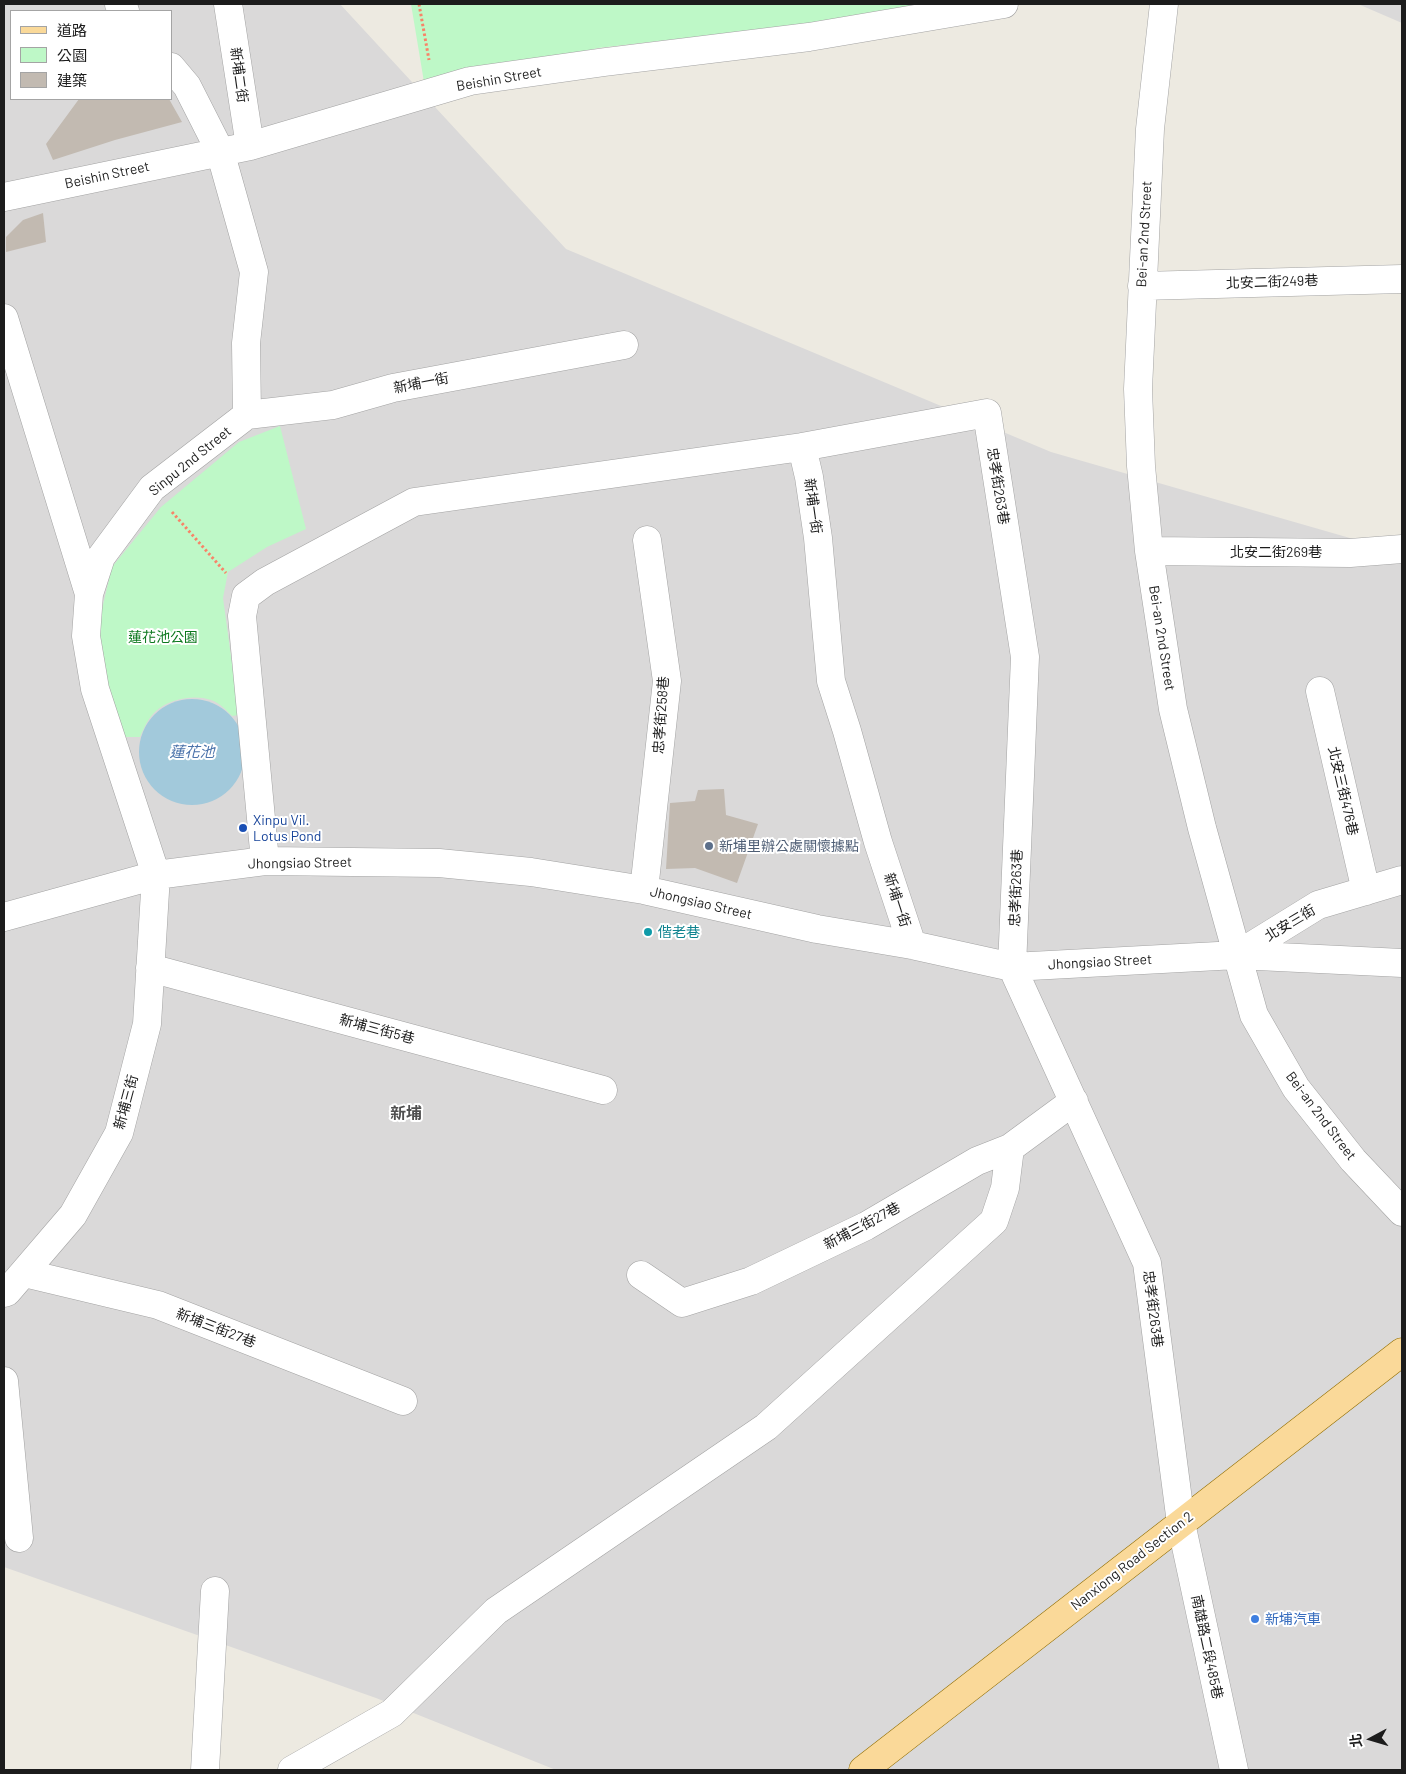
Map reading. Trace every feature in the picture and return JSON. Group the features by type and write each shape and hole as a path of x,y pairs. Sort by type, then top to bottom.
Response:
{"main road":[{"name":"Nanxiong Road Section 2","path":"862,1770 1402,1352"}],"street":[{"name":"新埔二街","path":"228,4 250,146"},
{"name":"Beishin Street","path":"4,197 250,146 470,82 605,62 809,37 1004,4"},
{"name":"Bei-an 2nd Street","path":"1164,4 1150,129 1138,389 1141,466 1149,551 1173,709 1202,828 1254,1015 1296,1088 1353,1160 1402,1212"},
{"path":"172,68 187,86 220,151 254,272 246,343 247,415"},
{"name":"北安二街249巷","path":"1142,286 1402,279"},
{"path":"4,318 89,594"},
{"name":"新埔一街","path":"247,415 333,404 393,388 624,345"},
{"name":"忠孝街263巷","path":"802,447 987,413 1025,657 1012,967 1147,1263 1181,1523"},
{"name":"Sinpu 2nd Street","path":"156,874 96,689 86,636 89,594 101,557 152,488 247,415"},
{"path":"265,861 242,616 246,596 265,582 414,502 802,447"},
{"name":"新埔一街","path":"802,447 810,477 818,538 831,681 878,842 912,945"},
{"name":"忠孝街258巷","path":"644,890 666,681 647,540"},
{"name":"北安二街269巷","path":"1149,551 1350,553 1402,549"},
{"name":"北安三街476巷","path":"1320,690 1366,891"},
{"name":"Jhongsiao Street","path":"4,918 156,874 265,861 438,863 531,872 644,890 817,929 912,945 1012,967 1237,955 1402,963"},
{"name":"新埔三街","path":"4,1293 7,1292 74,1214 118,1133 147,1024 156,874"},
{"name":"北安三街","path":"1237,955 1318,905 1402,880"},
{"name":"新埔三街5巷","path":"150,968 603,1090"},
{"name":"新埔三街27巷","path":"641,1275 682,1303 751,1281 866,1226 978,1161 1010,1148 1074,1100"},
{"path":"292,1770 392,1713 496,1611 766,1428 994,1221 1005,1188 1010,1148"},
{"name":"新埔三街27巷","path":"24,1272 158,1304 403,1401"},
{"path":"4,1381 19,1538"},
{"name":"南雄路二段485巷","path":"1181,1523 1234,1770"},
{"path":"205,1770 215,1590"}],"path":[{"path":"152,488 246,596"}],"shaded area":[{"path":"4,4 340,4 566,249 1051,452 1402,553 1402,1770 556,1770 376,1698 4,1567"},
{"path":"1358,4 1402,4 1402,23"}],"green space":[{"path":"411,4 983,4 598,48 425,88"},
{"name":"蓮花池公園","path":"280,426 306,529 267,547 228,572 223,598 239,715 232,716 220,705 204,698 182,699 168,703 156,711 148,720 140,737 117,737 97,630 112,567 161,507 239,442"}],"water":[{"name":"蓮花池","path":"192,699 212,703 229,715 241,732 245,752 241,772 229,789 212,801 192,805 172,801 155,789 143,772 139,752 143,732 155,715 172,703"}],"building":[{"path":"78,100 170,100 182,122 115,140 53,160 46,144"},
{"path":"43,213 46,242 6,252 6,237 23,220"},
{"name":"新埔里辦公處關懷據點","path":"724,789 726,815 758,824 737,883 695,868 666,869 670,803 695,801 698,790"}],"place":[{"name":"Xinpu Vil. Lotus Pond","path":"243,828"},
{"name":"新埔里辦公處關懷據點","path":"709,846"},
{"name":"偕老巷","path":"648,932"},
{"name":"新埔汽車","path":"1255,1619"}],"district":[{"name":"新埔","path":"406,1114"}]}
